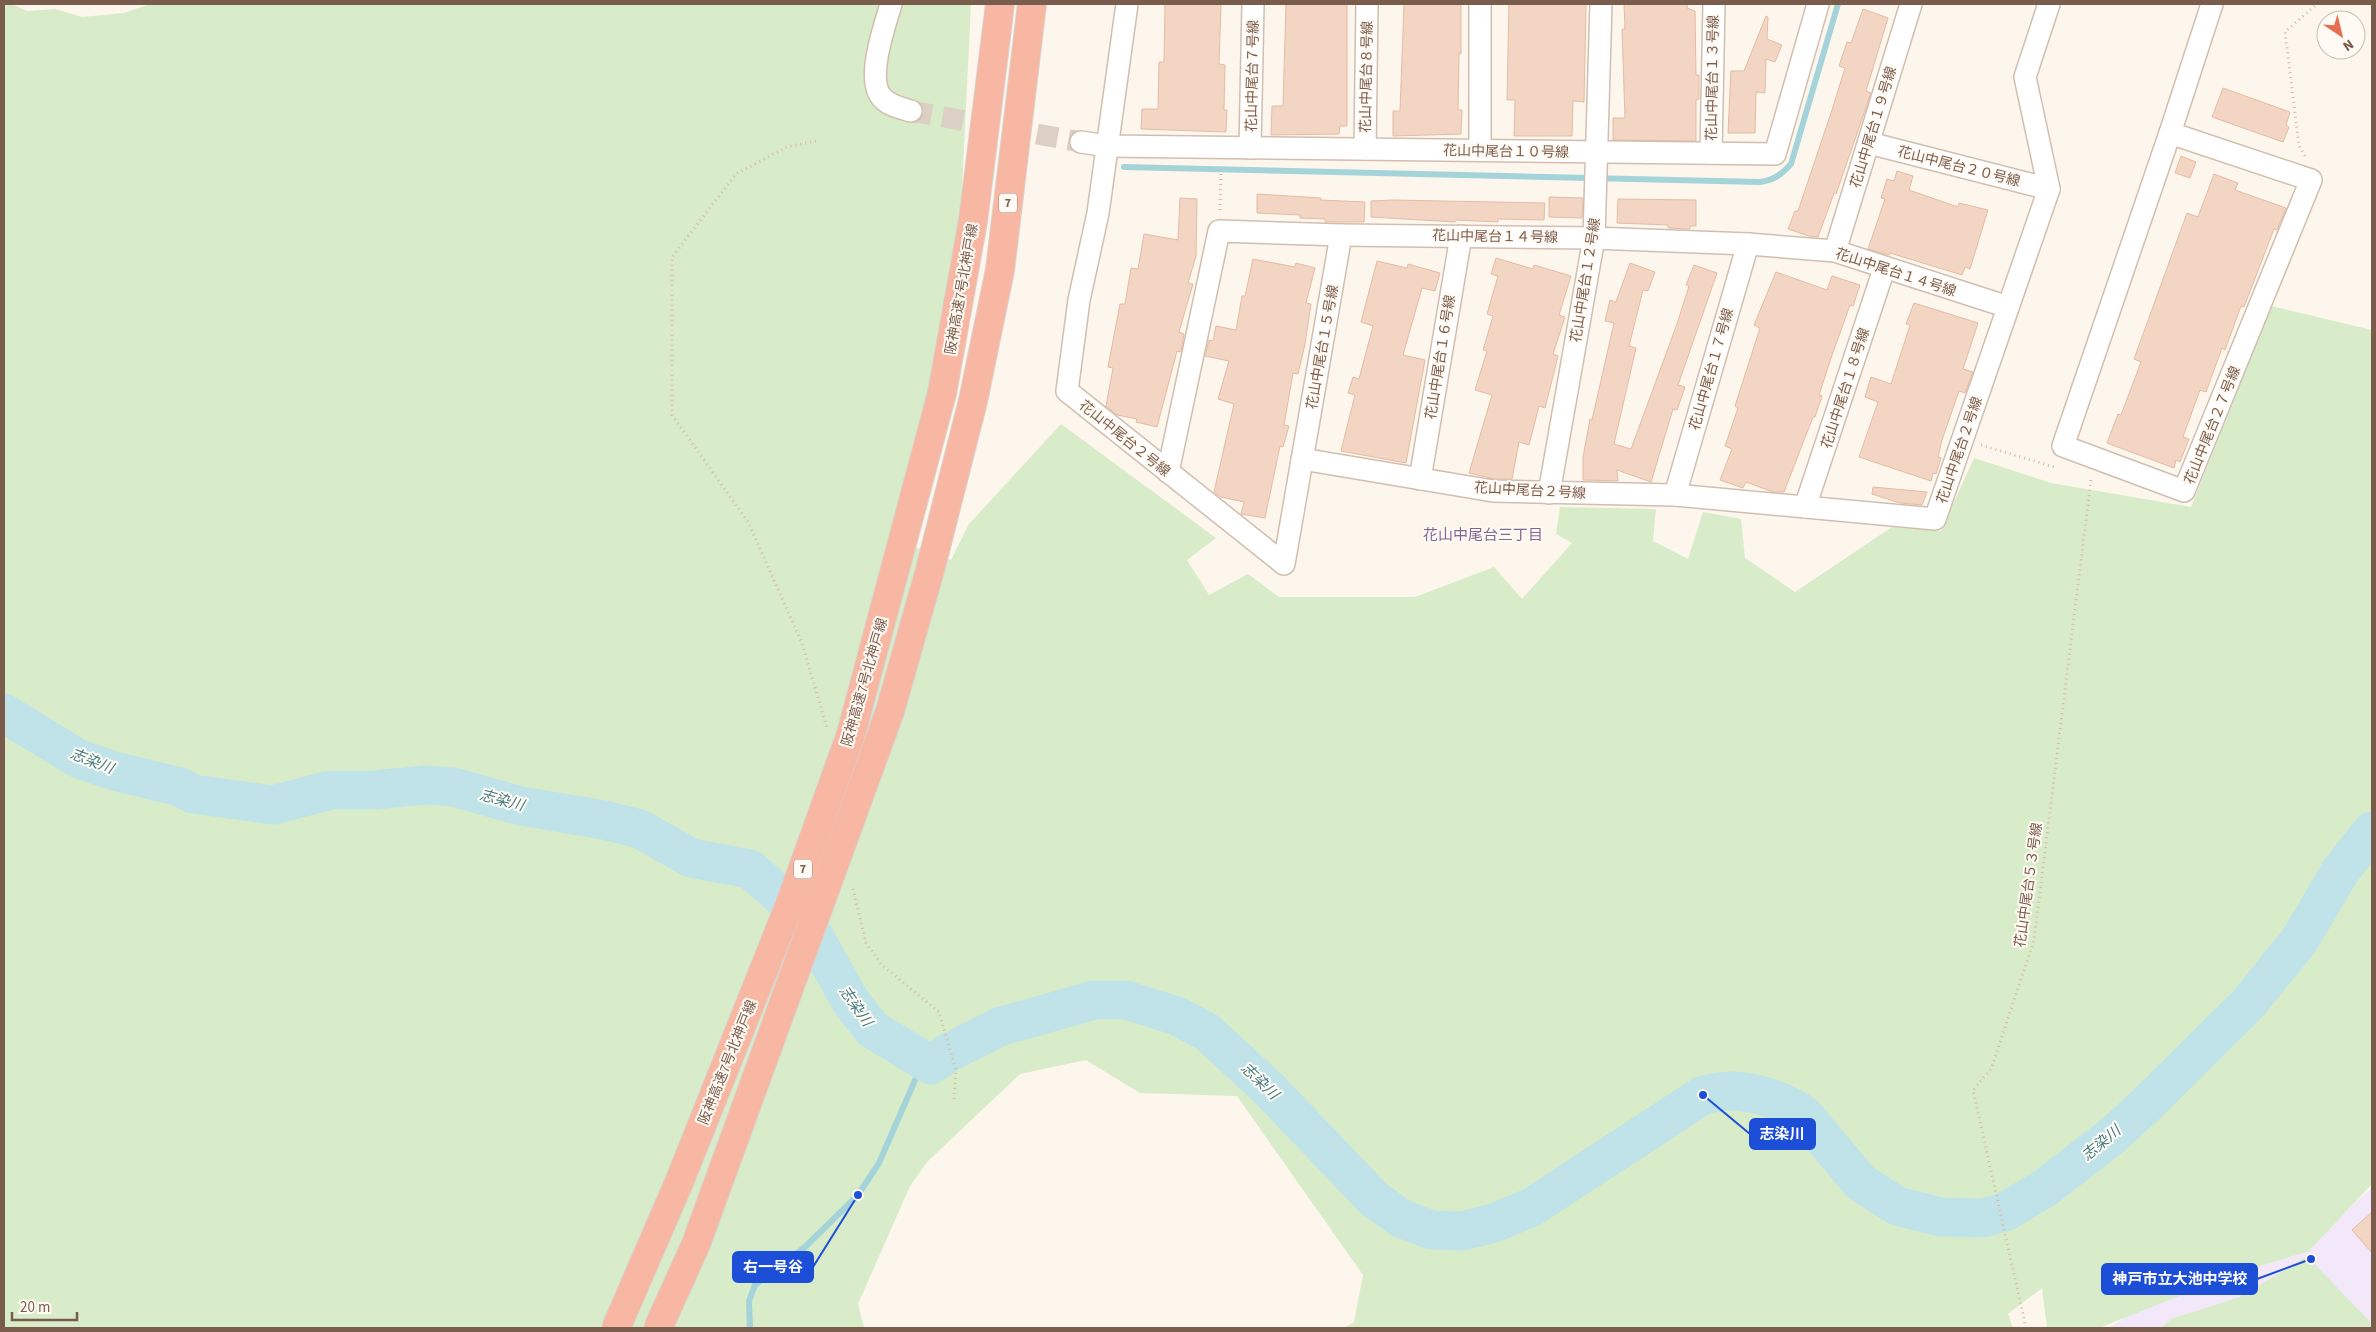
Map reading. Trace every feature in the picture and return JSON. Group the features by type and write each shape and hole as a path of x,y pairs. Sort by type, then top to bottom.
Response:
{"highway":[{"name":"阪神高速7号北神戸線","path":"616,1328 680,1180 790,904 851,734 942,393 973,221 1000,4"},
{"name":"7","path":"658,1328 696,1244 890,711 930,570 973,401 1000,270 1032,4"}],"street":[{"path":"891,4 877,52 876,80 880,95 890,104 910,111"},
{"name":"花山中尾台２号線","path":"1127,4 1098,213 1079,300 1066,391 1284,564 1302,459 1493,491 1675,495 1935,519 2049,189"},
{"name":"花山中尾台７号線","path":"1250,148 1253,4"},
{"name":"花山中尾台８号線","path":"1365,149 1367,4"},
{"path":"1480,4 1480,150"},
{"name":"花山中尾台１２号線","path":"1549,493 1594,238 1598,157 1601,4"},
{"name":"花山中尾台１３号線","path":"1711,153 1714,4"},
{"name":"花山中尾台１０号線","path":"1081,142 1107,146 1480,150 1598,157 1711,153 1775,154 1818,4"},
{"name":"花山中尾台１９号線","path":"1835,251 1912,4"},
{"path":"2049,4 2025,77 2049,189"},
{"name":"花山中尾台２７号線","path":"2212,4 2063,446 2094,469 2184,491 2311,180"},
{"path":"2170,133 2311,180"},
{"name":"花山中尾台２０号線","path":"1869,142 2049,189"},
{"path":"1168,472 1219,231"},
{"name":"花山中尾台１４号線","path":"1219,231 1341,235 1594,238 1748,244 1835,251 1884,269 2008,307"},
{"name":"花山中尾台１５号線","path":"1302,459 1341,235"},
{"name":"花山中尾台１６号線","path":"1420,479 1461,236"},
{"name":"花山中尾台１７号線","path":"1675,495 1748,244"},
{"name":"花山中尾台１８号線","path":"1805,507 1884,269"}],"path":[{"path":"2311,180 2315,170 2299,146 2285,32 2317,4"},
{"path":"816,141 787,147 736,174 672,257 672,415 748,522 802,643 830,737"},
{"path":"1219,231 1220,184"},
{"path":"1962,439 2064,470"},
{"path":"2082,476 2094,469"},
{"name":"花山中尾台５３号線","path":"2026,1328 1973,1090 1991,1069 2034,940 2094,469"},
{"path":"852,884 866,943 882,965 940,1012 956,1070 954,1100"}],"shaded area":[{"path":"2372,1188 2372,1328 2109,1328 2184,1281 2317,1236"}],"green space":[{"path":"4,4 12,4 27,11 55,9 82,17 124,13 150,4 971,4 957,291 893,539 951,560 969,524 1061,424 1216,538 1187,560 1209,595 1248,574 1279,597 1415,597 1494,567 1522,599 1572,543 1556,534 1560,507 1656,509 1653,541 1688,559 1703,512 1741,519 1745,558 1795,592 1892,527 1941,531 1974,458 2051,483 2191,507 2271,306 2372,330 2372,1184 2309,1251 2234,1274 2099,1328 2047,1328 2042,1288 2008,1314 2013,1328 1344,1328 1354,1322 1363,1275 1237,1096 1140,1093 1086,1060 1020,1074 928,1161 910,1186 858,1304 864,1328 4,1328"},
{"path":"2307,1256 2372,1324 2372,1328 2161,1328 2171,1319 2240,1297"}],"building":[{"path":"1165,4 1221,4 1219,64 1225,65 1224,110 1227,110 1226,132 1141,129 1142,109 1158,109 1159,62 1164,62"},
{"path":"1286,4 1347,4 1347,126 1340,126 1339,134 1271,135 1272,106 1283,106"},
{"path":"1404,4 1461,4 1458,110 1462,110 1461,134 1393,136 1393,111 1400,111"},
{"path":"1509,4 1586,4 1584,102 1573,101 1572,136 1514,136 1515,100 1507,100"},
{"path":"1624,4 1688,4 1687,8 1695,11 1696,75 1699,75 1699,99 1696,100 1696,141 1613,140 1613,118 1625,118 1622,29 1625,29"},
{"path":"1863,9 1888,18 1866,91 1871,93 1836,194 1834,193 1818,237 1809,236 1788,229 1795,211 1798,211 1832,110 1845,68 1839,66 1847,42 1851,43"},
{"path":"1766,16 1768,17 1767,39 1782,45 1775,62 1766,59 1765,93 1756,92 1755,133 1728,133 1731,71 1744,71"},
{"path":"2223,88 2290,112 2286,125 2289,127 2283,142 2212,117"},
{"path":"2181,156 2196,162 2190,178 2175,173"},
{"path":"1897,171 1913,176 1909,190 1958,207 1959,203 1988,210 1970,269 1965,267 1962,275 1890,253 1889,255 1868,249 1885,199 1881,198 1887,179 1894,181"},
{"path":"2214,174 2238,183 2235,190 2286,208 2277,230 2274,229 2244,307 2241,306 2225,350 2222,348 2206,392 2200,390 2183,437 2189,439 2180,462 2176,460 2174,468 2107,443 2118,414 2121,415 2141,362 2134,359 2187,213 2198,217"},
{"path":"1257,194 1365,202 1364,222 1325,222 1325,219 1300,218 1300,215 1257,213"},
{"path":"1549,197 1583,198 1582,218 1549,217"},
{"path":"1180,198 1197,199 1196,256 1188,283 1193,284 1179,332 1184,334 1181,352 1177,351 1157,427 1136,422 1137,419 1117,415 1106,406 1113,368 1108,367 1120,304 1125,304 1131,268 1138,269 1144,234 1178,240"},
{"path":"1618,199 1696,200 1696,226 1690,226 1690,229 1668,228 1668,225 1617,223"},
{"path":"1371,201 1545,203 1544,220 1498,219 1498,222 1456,220 1455,222 1371,217"},
{"path":"1496,258 1533,269 1534,265 1571,276 1559,315 1565,317 1553,354 1558,356 1545,408 1539,406 1529,445 1519,442 1512,479 1494,479 1469,473 1492,395 1475,390 1487,351 1483,350 1493,316 1487,314 1498,276 1491,274"},
{"path":"1253,259 1295,267 1296,263 1315,268 1306,303 1311,304 1305,344 1298,374 1293,373 1284,425 1289,426 1283,447 1280,446 1265,518 1241,514 1244,502 1221,497 1214,492 1234,404 1218,399 1229,361 1205,356 1209,340 1213,341 1216,326 1236,330 1242,296 1245,296"},
{"path":"1377,261 1407,268 1408,264 1440,273 1435,291 1422,288 1403,355 1425,360 1406,463 1341,451 1355,395 1348,393 1353,377 1359,379 1373,326 1361,322"},
{"path":"1630,263 1655,272 1648,291 1643,290 1629,346 1636,348 1614,444 1631,449 1677,324 1689,286 1686,285 1694,265 1717,273 1678,385 1685,387 1677,410 1673,409 1651,482 1617,470 1618,481 1583,480 1583,457 1590,419 1592,420 1614,323 1605,321 1610,300 1616,302"},
{"path":"1776,272 1827,290 1832,276 1860,285 1853,306 1850,305 1831,358 1819,395 1822,396 1815,417 1813,417 1784,492 1773,492 1746,482 1743,488 1720,480 1732,449 1725,446 1738,408 1735,406 1760,328 1754,325"},
{"path":"1914,303 1978,323 1963,369 1973,372 1965,393 1959,391 1942,440 1938,457 1941,458 1936,474 1933,473 1931,481 1859,457 1878,402 1865,397 1871,377 1891,384 1910,325 1906,324"},
{"path":"1873,487 1927,492 1922,505 1900,503 1872,494"},
{"path":"2372,1212 2372,1253 2352,1230"}],"waterway":[{"path":"1124,167 1765,181 1777,176 1791,164 1838,4"},
{"name":"志染川","path":"4,713 79,759 114,771 180,787 193,794 273,805 331,790 374,790 425,785 453,787 521,806 604,820 640,829 691,858 750,869 782,897 814,936 851,1002 872,1029 931,1065 948,1053 999,1027 1094,1000 1126,1000 1177,1016 1207,1032 1268,1088 1374,1199 1402,1219 1432,1230 1462,1231 1494,1223 1532,1207 1703,1095 1727,1091 1740,1091 1769,1098 1788,1105 1804,1115 1860,1182 1897,1206 1941,1217 1982,1218 2005,1212 2045,1188 2112,1136 2247,1005 2299,941 2341,870 2372,831"},
{"path":"750,1328 749,1301 755,1285 805,1247 858,1195 879,1163 916,1078 931,1065"}],"tunnel":[{"path":"911,111 1081,142"}],"place":[{"name":"志染川","path":"1703,1095"},
{"name":"右一号谷","path":"858,1195"},
{"name":"神戸市立大池中学校","path":"2311,1259"}],"district":[{"name":"花山中尾台三丁目","path":"1483,535"}]}
